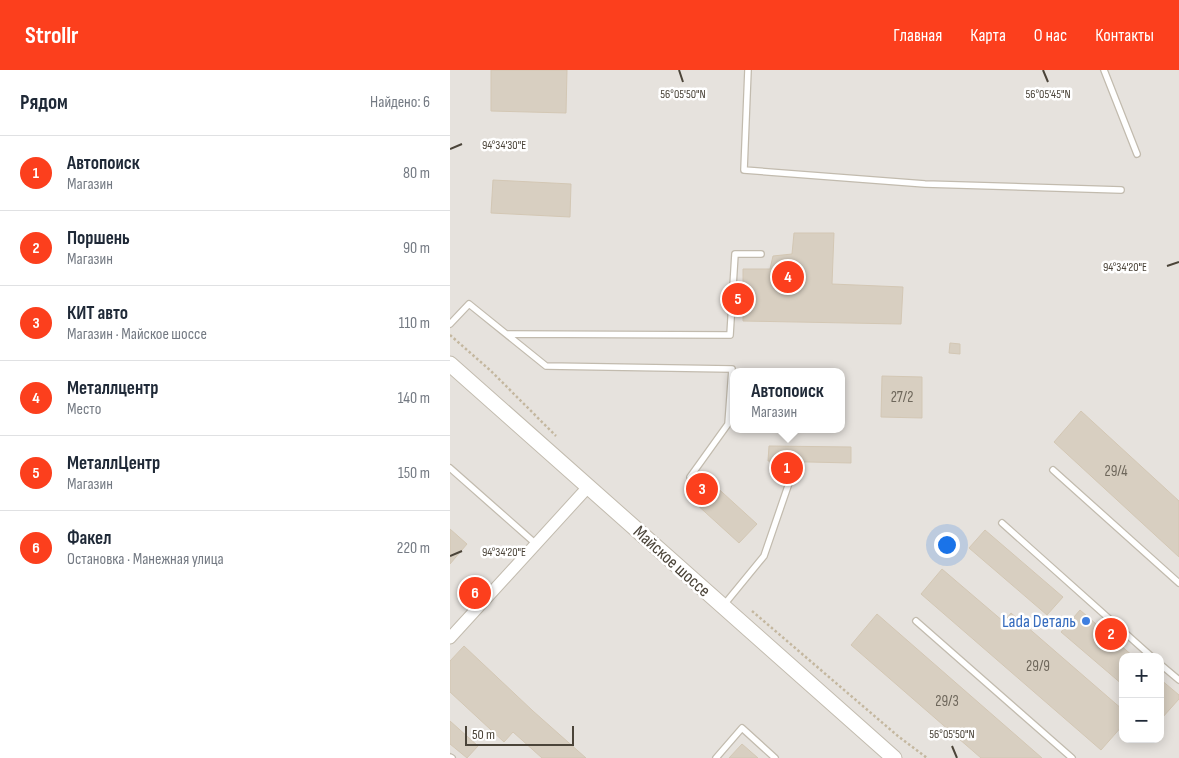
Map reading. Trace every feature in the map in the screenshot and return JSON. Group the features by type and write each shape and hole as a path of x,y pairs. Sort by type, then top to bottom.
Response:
{"street":[{"name":"Майское шоссе","path":"450,364 894,758"},
{"path":"450,638 588,487"}],"lane":[{"path":"748,70 744,170 925,184 1121,190"},
{"path":"1104,70 1137,154"},
{"path":"507,334 730,335 734,254 761,254"},
{"path":"450,324 469,304 546,366 730,369"},
{"path":"702,492 690,477 728,424 730,396"},
{"path":"450,468 536,544"},
{"path":"1053,470 1179,584"},
{"path":"723,606 764,556 789,482"},
{"path":"1002,523 1148,653"},
{"path":"916,621 1072,758"},
{"path":"1164,667 1179,680"},
{"path":"716,758 742,728 775,758"}],"path":[{"path":"450,335 491,371 556,437"},
{"path":"733,594 927,758"}],"shaded area":[{"path":"450,70 1179,70 1179,758 450,758"}],"building":[{"path":"491,70 567,70 566,113 491,111"},
{"path":"493,180 571,184 570,217 491,213"},
{"path":"794,233 834,233 832,284 903,287 901,324 743,321 743,269 770,269 773,256 792,254"},
{"path":"950,343 960,344 960,354 949,353"},
{"path":"882,376 922,377 922,418 881,417"},
{"path":"1081,411 1179,501 1179,557 1054,442"},
{"path":"769,446 851,447 851,463 768,461"},
{"path":"712,483 757,524 739,543 694,502"},
{"path":"450,529 467,544 450,564"},
{"path":"985,530 1063,597 1047,615 969,548"},
{"path":"942,569 1004,622 1011,613 1119,707 1119,730 1101,750 921,594"},
{"path":"1080,610 1129,653 1119,653 1119,682 1061,632"},
{"path":"877,614 1042,758 981,758 851,645"},
{"path":"464,646 586,758 542,758 513,732 504,742 450,692 450,661"},
{"path":"1164,682 1179,695 1179,699 1164,716"},
{"path":"450,721 478,746 467,758 450,744"},
{"path":"742,744 758,758 729,758"}],"place":[{"name":"Металлцентр","path":"788,277"},
{"name":"МеталлЦентр","path":"738,299"},
{"name":"Автопоиск","path":"787,468"},
{"name":"КИТ авто","path":"702,489"},
{"name":"Факел","path":"475,593"},
{"name":"Lada Dеталь","path":"1086,621"},
{"name":"Поршень","path":"1111,634"}]}
